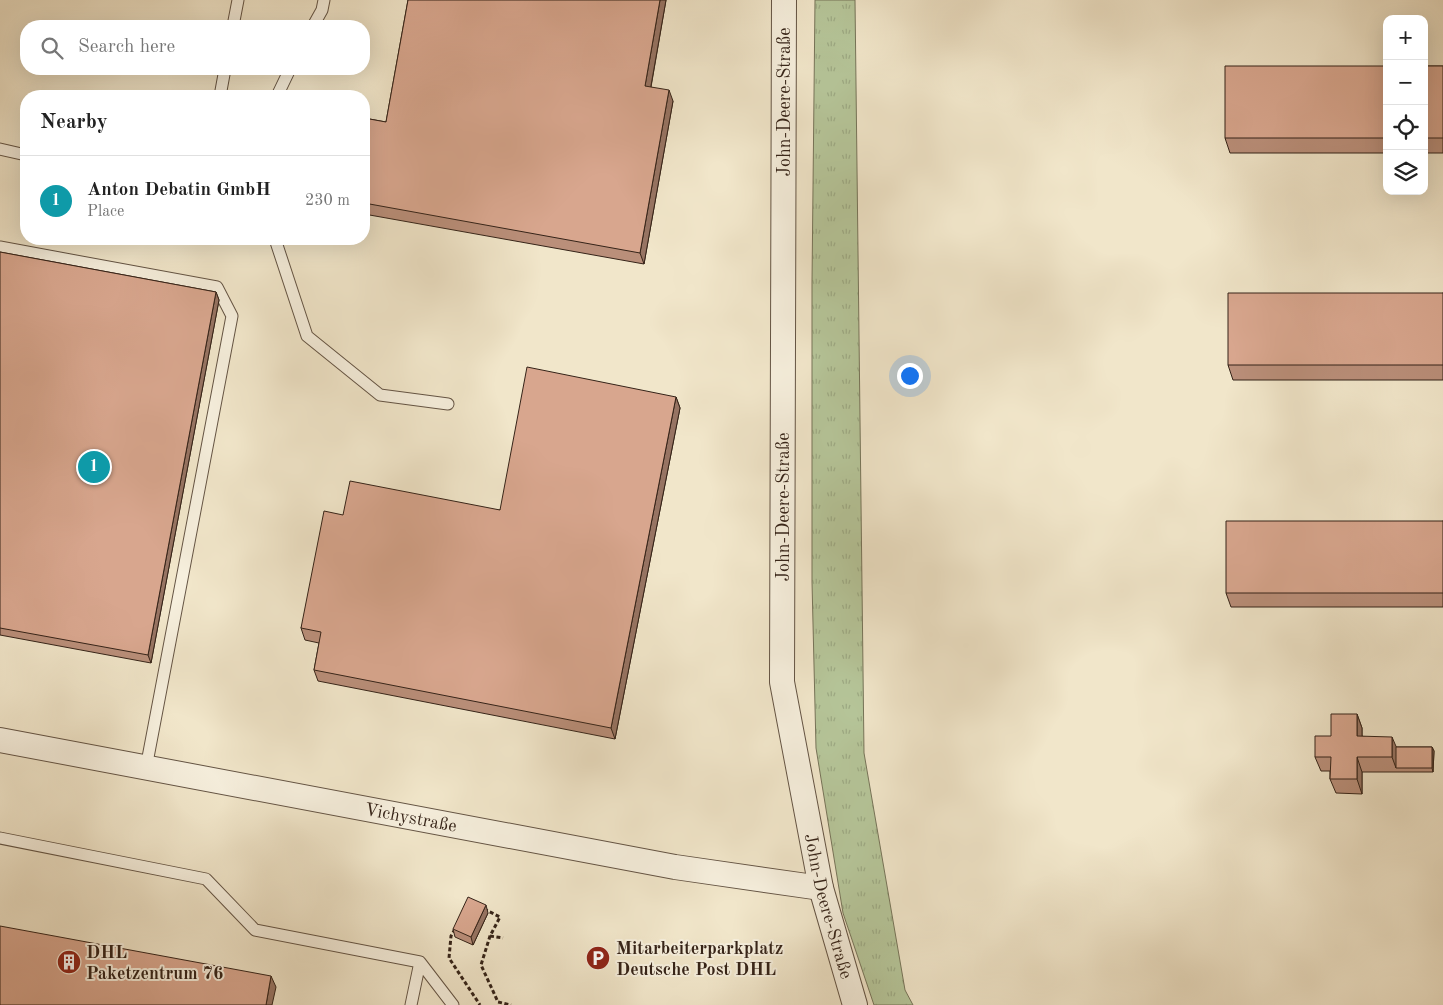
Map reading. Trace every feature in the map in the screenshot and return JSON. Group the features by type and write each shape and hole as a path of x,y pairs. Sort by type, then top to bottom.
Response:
{"street":[{"name":"John-Deere-Straße","path":"784,0 782,682 821,888 855,1005"},
{"name":"Vichystraße","path":"0,740 675,867 821,888"}],"lane":[{"path":"234,20 238,0"},
{"path":"316,20 322,10 324,0"},
{"path":"221,90 224,75"},
{"path":"280,90 287,75"},
{"path":"0,149 20,154"},
{"path":"277,245 308,336 380,396 448,404"},
{"path":"0,247 217,287 232,316 146,768"},
{"path":"0,838 206,879 255,930 420,962 453,1005"},
{"path":"411,1005 420,962"}],"path":[{"path":"476,905 500,917 490,936 481,965 498,1002 511,1005"},
{"path":"455,927 451,936 449,958 480,1005"},
{"path":"490,936 503,938"}],"green space":[{"path":"815,0 855,0 864,753 905,990 913,1005 874,1005 843,913 816,748 812,582 812,283"}],"building":[{"path":"408,0 660,0 645,86 669,90 640,253 370,204 370,119 386,122"},
{"path":"1225,66 1383,66 1383,138 1225,138"},
{"path":"1428,66 1443,66 1443,138 1428,138"},
{"path":"0,252 216,292 148,655 0,628"},
{"path":"1228,293 1443,293 1443,365 1228,365"},
{"path":"527,367 676,397 611,728 314,670 321,632 301,628 324,511 343,515 350,481 500,510"},
{"path":"1226,521 1443,521 1443,593 1226,593"},
{"path":"1331,714 1357,714 1357,736 1392,737 1392,757 1357,757 1357,779 1330,779 1331,757 1315,757 1315,736 1331,736"},
{"path":"1396,747 1432,747 1432,768 1396,768"},
{"path":"468,897 486,905 471,937 453,929"},
{"name":"DHL Paketzentrum 76","path":"0,926 271,976 266,1005 0,1005"}],"place":[{"name":"Anton Debatin GmbH","path":"94,467"},
{"name":"Mitarbeiterparkplatz Deutsche Post DHL","path":"598,958"},
{"name":"DHL Paketzentrum 76","path":"69,962"}]}
